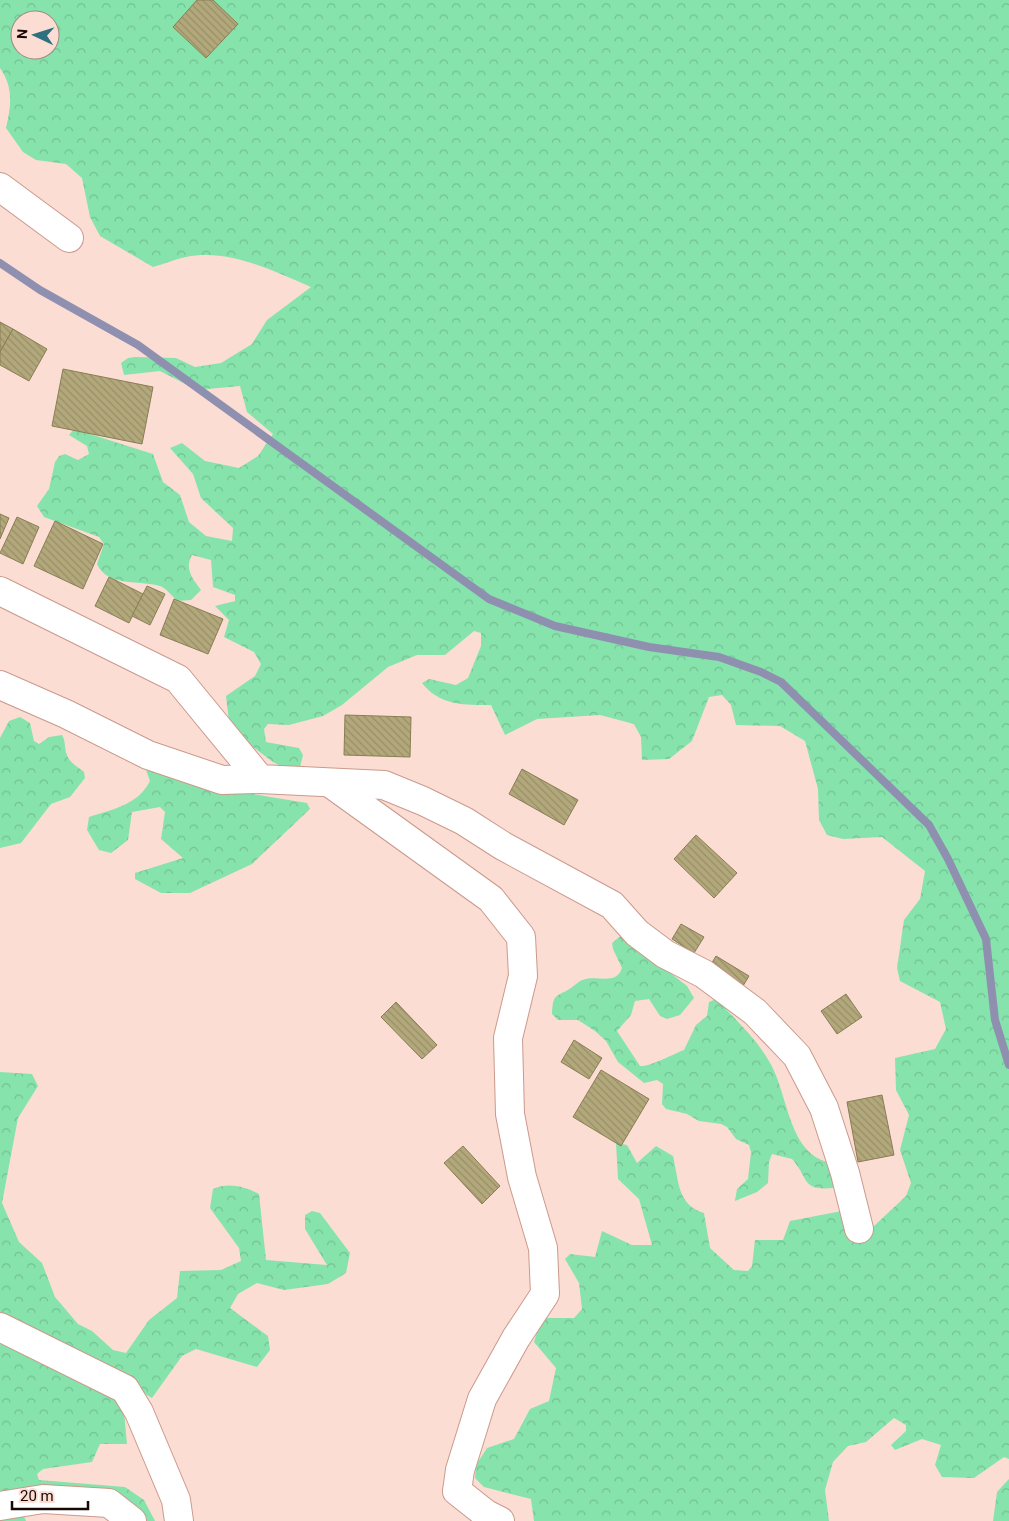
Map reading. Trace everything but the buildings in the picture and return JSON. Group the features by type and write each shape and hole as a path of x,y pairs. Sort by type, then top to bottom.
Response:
{"street":[{"path":"0,187 69,238"},
{"path":"0,591 178,679 260,779"},
{"path":"0,685 66,714 148,755 222,780 260,779 384,785 464,821 503,846 612,905 637,933 665,954 704,974 755,1012 797,1056 824,1108 846,1173 859,1229"},
{"path":"330,783 491,899 520,937 523,976 508,1038 510,1114 522,1177 543,1248 545,1294 516,1338 482,1400 460,1470 457,1490 486,1514 500,1521"},
{"path":"0,1327 125,1389 139,1412 176,1500 179,1521"},
{"path":"0,1506 44,1499 109,1503 132,1521"}],"green space":[{"path":"0,0 1009,0 1009,1459 1004,1457 974,1478 942,1477 935,1465 941,1445 922,1439 895,1450 891,1445 906,1431 906,1425 894,1418 866,1442 848,1446 833,1462 825,1490 829,1521 534,1521 531,1499 484,1487 475,1478 476,1465 487,1448 514,1439 530,1409 549,1401 556,1368 534,1342 538,1329 546,1318 574,1318 582,1309 579,1283 565,1259 570,1254 595,1257 602,1231 632,1245 652,1245 639,1199 618,1179 616,1143 627,1145 637,1163 656,1146 673,1156 678,1183 684,1198 695,1209 704,1213 710,1248 734,1270 748,1271 752,1266 755,1240 783,1240 790,1221 847,1210 873,1227 906,1196 911,1183 900,1150 909,1115 896,1090 895,1058 935,1049 946,1029 940,1002 900,981 897,968 904,920 920,899 925,871 882,837 843,839 827,835 819,820 818,789 805,741 780,726 736,725 731,705 722,695 709,697 692,741 669,759 642,760 641,737 634,724 600,715 537,719 505,735 491,705 454,703 429,691 422,683 429,679 456,685 468,678 481,646 481,633 474,631 445,655 417,655 388,667 342,705 323,716 289,725 268,724 264,729 266,742 299,748 303,755 298,775 273,762 230,730 226,696 255,676 261,664 254,652 224,637 229,620 215,606 235,601 235,595 213,587 211,560 192,555 189,569 201,590 191,600 177,601 167,590 160,586 124,581 108,576 97,564 104,544 99,537 44,517 37,506 49,489 55,462 59,456 65,454 78,460 89,454 87,446 69,435 74,429 153,454 163,482 180,495 189,522 206,536 232,541 233,528 201,498 193,474 170,448 182,443 205,461 239,468 258,456 273,434 247,412 240,386 197,390 160,371 124,375 121,363 128,358 135,357 176,358 195,367 221,363 252,344 267,320 311,287 266,268 234,258 202,255 186,257 153,267 100,236 90,217 82,178 66,164 36,160 23,152 6,128 10,97 8,83 0,68"},
{"path":"20,717 30,723 34,741 39,744 49,737 62,735 68,758 84,772 85,778 70,797 51,804 21,843 0,848 0,738 9,721"},
{"path":"146,770 184,777 204,786 307,803 310,809 252,864 190,893 161,893 135,879 135,873 183,858 161,839 165,812 160,807 132,812 128,840 111,853 99,850 87,830 89,817 124,805 139,796 150,781"},
{"path":"622,935 687,986 694,998 680,1015 667,1019 660,1016 649,999 635,1001 631,1015 617,1031 640,1066 684,1050 696,1025 707,1016 709,1002 716,999 765,1054 776,1076 798,1137 807,1149 818,1158 833,1163 837,1183 833,1188 810,1185 792,1159 772,1154 769,1162 768,1183 757,1192 735,1201 737,1189 748,1179 751,1152 749,1145 736,1139 727,1127 721,1124 699,1121 687,1114 666,1109 662,1104 663,1084 657,1080 644,1083 618,1062 606,1041 595,1031 578,1020 558,1020 552,1014 554,999 580,981 592,978 610,978 619,974 622,968 612,943"},
{"path":"0,1072 32,1074 38,1086 18,1118 2,1203 19,1242 42,1263 55,1297 78,1324 92,1331 113,1350 126,1353 149,1320 177,1298 180,1271 221,1270 241,1261 239,1248 210,1208 213,1189 230,1185 248,1189 259,1194 266,1260 327,1265 305,1229 305,1215 312,1211 320,1213 350,1253 346,1273 328,1284 284,1290 257,1283 238,1294 230,1308 268,1336 270,1350 257,1367 196,1349 182,1356 152,1398 121,1380 127,1444 100,1444 92,1462 43,1469 37,1474 39,1480 125,1487 144,1500 155,1521 139,1521 78,1502 23,1514 26,1521 0,1521"},
{"path":"1009,1479 1009,1521 993,1521 997,1492"}],"waterway":[{"path":"0,263 40,290 138,345 489,599 555,626 649,647 719,657 761,672 781,682 929,825 948,859 986,939 995,1020 1009,1065"}]}
